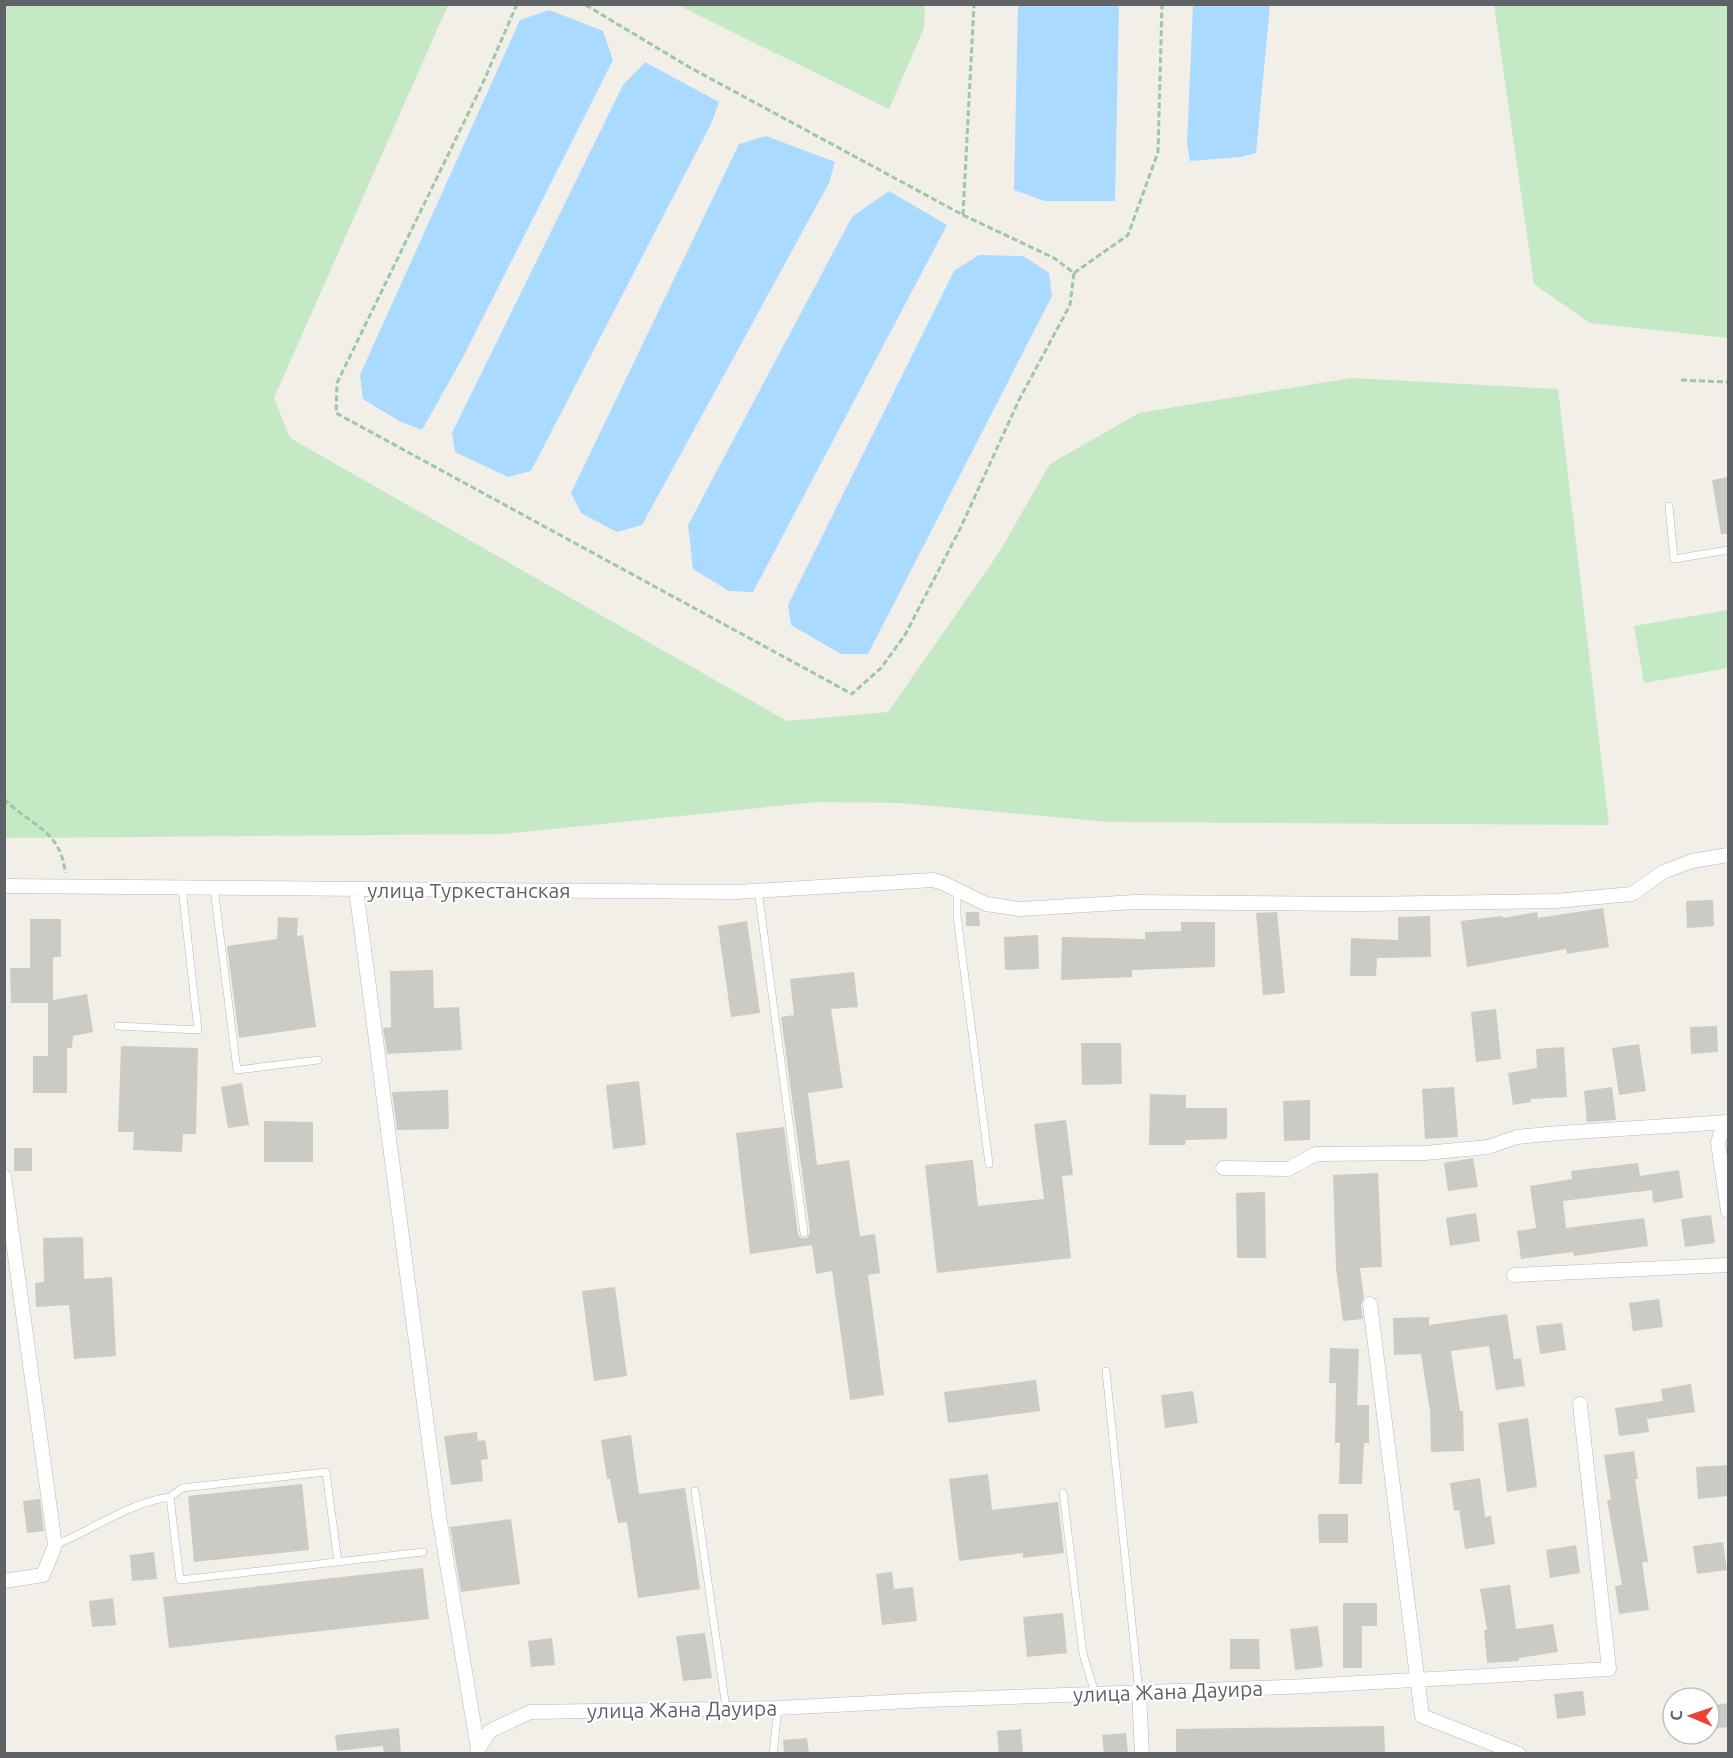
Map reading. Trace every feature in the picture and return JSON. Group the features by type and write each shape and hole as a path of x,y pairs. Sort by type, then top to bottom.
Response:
{"street":[{"path":"957,890 986,904 1020,909 1135,902 1361,904 1555,901 1632,894 1663,872 1692,861 1728,855"},
{"name":"улица Туркестанская","path":"4,886 758,890 933,880 957,890"},
{"path":"356,889 439,1516 478,1751"},
{"path":"1223,1168 1288,1169 1316,1155 1425,1153 1488,1147 1517,1137 1726,1122 1718,1143 1728,1211"},
{"path":"4,1176 55,1545 43,1575 4,1581"},
{"path":"1514,1275 1728,1265"},
{"path":"1370,1304 1422,1716 1519,1754"},
{"name":"улица Жана Дауира","path":"478,1751 490,1731 530,1712 778,1708 1417,1680 1609,1669 1580,1404"},
{"path":"1139,1692 1142,1754"}],"lane":[{"path":"1669,506 1674,559 1728,550"},
{"path":"118,1026 198,1030 182,888"},
{"path":"214,888 237,1070 318,1060"},
{"path":"758,890 804,1233"},
{"path":"957,890 957,916 989,1164"},
{"path":"1106,1371 1139,1692"},
{"path":"55,1545 149,1500 170,1497 183,1488 326,1472 338,1562"},
{"path":"695,1491 726,1708"},
{"path":"1063,1493 1083,1654 1095,1693"},
{"path":"170,1497 180,1580 423,1552"},
{"path":"773,1754 778,1708"}],"path":[{"path":"517,4 482,85 337,383 336,413 852,694 881,668 910,624 960,529 1019,400 1070,305 1074,273 1128,235 1158,152 1162,4"},
{"path":"584,4 689,67 963,215 1054,258 1074,273"},
{"path":"963,215 974,4"},
{"path":"1681,380 1728,382"},
{"path":"4,799 42,827 58,844 66,887"}],"green space":[{"path":"4,5 448,5 274,398 290,438 787,721 888,712 998,554 1050,464 1139,413 1351,378 1558,389 1609,825 1109,822 901,803 817,802 502,834 5,838"},
{"path":"678,5 925,5 924,28 889,109"},
{"path":"1494,5 1728,5 1728,338 1590,323 1534,284"},
{"path":"1728,610 1728,668 1644,683 1634,626"}],"water":[{"path":"1018,4 1119,5 1115,201 1045,201 1014,190"},
{"path":"1193,5 1270,5 1256,153 1241,157 1190,161 1187,144"},
{"path":"549,10 603,31 613,60 463,357 422,430 399,421 363,399 360,375 520,20"},
{"path":"645,62 719,102 712,122 531,471 508,477 455,452 452,433 623,85"},
{"path":"766,136 835,162 829,183 642,525 617,532 581,513 571,493 739,144"},
{"path":"889,191 947,225 753,592 729,591 693,569 688,525 852,217"},
{"path":"979,255 1023,256 1049,273 1052,296 868,654 841,654 791,625 788,605 954,271"}],"building":[{"path":"1728,477 1728,534 1721,534 1712,480"},
{"path":"1713,900 1714,926 1687,928 1686,901"},
{"path":"1603,908 1609,947 1567,954 1566,949 1467,967 1461,921 1502,916 1503,918 1537,912 1538,918"},
{"path":"966,912 979,912 980,926 966,926"},
{"path":"1277,912 1285,993 1263,995 1256,913"},
{"path":"1430,916 1431,957 1377,958 1376,976 1350,976 1351,938 1398,940 1398,917"},
{"path":"278,917 298,918 297,936 303,935 316,1027 239,1038 227,946 277,939"},
{"path":"30,919 61,919 61,957 53,957 53,1000 87,994 93,1032 73,1036 72,1048 67,1048 67,1093 33,1093 33,1056 48,1056 48,1003 11,1003 10,968 30,968"},
{"path":"747,921 760,1013 731,1017 718,926"},
{"path":"1181,922 1215,922 1215,967 1132,970 1132,977 1061,980 1062,937 1145,939 1145,932 1181,931"},
{"path":"1038,935 1039,969 1005,970 1004,937"},
{"path":"433,970 434,1008 459,1007 462,1050 387,1054 383,1028 391,1027 390,971"},
{"path":"854,972 858,1007 831,1009 843,1088 808,1093 817,1165 849,1160 860,1236 875,1234 880,1273 868,1275 884,1395 850,1400 832,1271 816,1274 812,1245 750,1254 736,1133 784,1127 798,1234 801,1238 807,1238 810,1232 781,1017 794,1015 790,979"},
{"path":"1496,1009 1501,1059 1476,1062 1471,1012"},
{"path":"1717,1026 1718,1052 1691,1054 1690,1027"},
{"path":"1081,1043 1121,1043 1122,1084 1082,1085"},
{"path":"1639,1044 1646,1091 1619,1095 1612,1048"},
{"path":"121,1046 198,1048 196,1134 183,1134 182,1152 133,1150 134,1132 118,1132"},
{"path":"1564,1047 1567,1097 1530,1099 1531,1102 1513,1105 1508,1073 1537,1068 1536,1049"},
{"path":"639,1081 646,1145 613,1149 606,1085"},
{"path":"242,1083 249,1125 228,1128 221,1087"},
{"path":"1454,1087 1458,1137 1425,1139 1422,1089"},
{"path":"1612,1087 1616,1120 1587,1122 1584,1091"},
{"path":"448,1090 449,1129 397,1130 392,1092"},
{"path":"1150,1094 1186,1095 1186,1108 1227,1108 1227,1139 1186,1140 1185,1145 1149,1145"},
{"path":"1310,1100 1310,1140 1284,1141 1283,1101"},
{"path":"1066,1120 1073,1175 1062,1176 1071,1258 937,1273 925,1165 973,1160 978,1206 1044,1199 1034,1124"},
{"path":"264,1121 313,1122 313,1162 264,1162"},
{"path":"14,1148 32,1148 32,1171 14,1171"},
{"path":"1473,1158 1478,1187 1448,1191 1444,1163"},
{"path":"1638,1163 1640,1176 1679,1170 1683,1198 1653,1203 1652,1190 1563,1201 1566,1228 1644,1218 1648,1246 1574,1256 1573,1252 1521,1259 1517,1231 1536,1228 1530,1186 1572,1179 1571,1171"},
{"path":"1378,1173 1382,1267 1360,1268 1364,1297 1361,1305 1363,1319 1343,1321 1336,1268 1333,1175"},
{"path":"1265,1192 1266,1258 1237,1258 1236,1193"},
{"path":"1476,1213 1480,1241 1450,1246 1446,1218"},
{"path":"1711,1215 1715,1243 1685,1247 1681,1219"},
{"path":"83,1237 84,1279 112,1277 116,1356 74,1359 69,1305 36,1307 35,1283 44,1282 43,1238"},
{"path":"615,1287 627,1376 594,1381 582,1291"},
{"path":"1659,1299 1663,1327 1633,1331 1629,1303"},
{"path":"1507,1314 1514,1359 1521,1358 1525,1386 1496,1390 1489,1346 1451,1351 1460,1411 1463,1411 1464,1451 1431,1452 1430,1411 1421,1354 1394,1355 1393,1318 1429,1317 1429,1325"},
{"path":"1562,1323 1566,1350 1540,1354 1536,1326"},
{"path":"1330,1348 1359,1349 1357,1405 1369,1405 1369,1443 1364,1443 1362,1484 1339,1484 1340,1443 1335,1443 1336,1383 1329,1383"},
{"path":"1036,1380 1040,1411 948,1423 944,1392"},
{"path":"1691,1384 1695,1412 1647,1419 1649,1432 1619,1436 1615,1408 1663,1401 1661,1389"},
{"path":"1193,1391 1198,1423 1165,1428 1161,1395"},
{"path":"1528,1418 1537,1487 1507,1492 1498,1423"},
{"path":"477,1432 478,1441 485,1440 488,1459 481,1460 483,1481 451,1485 444,1436"},
{"path":"631,1435 639,1494 685,1488 700,1589 638,1598 627,1522 618,1523 610,1479 607,1479 601,1440"},
{"path":"1634,1451 1638,1479 1635,1479 1648,1562 1642,1562 1649,1610 1619,1614 1615,1586 1622,1585 1607,1500 1611,1500 1604,1455"},
{"path":"1728,1465 1728,1496 1698,1499 1696,1467"},
{"path":"988,1474 992,1510 1058,1502 1064,1553 1023,1558 1023,1553 959,1561 949,1479"},
{"path":"1480,1478 1485,1517 1491,1516 1495,1544 1465,1549 1459,1510 1454,1511 1450,1483"},
{"path":"302,1484 309,1550 194,1562 188,1496"},
{"path":"40,1499 44,1531 27,1533 23,1501"},
{"path":"1318,1514 1348,1514 1348,1543 1319,1543"},
{"path":"511,1519 520,1584 461,1592 450,1527"},
{"path":"1723,1542 1727,1570 1697,1574 1693,1546"},
{"path":"1576,1545 1580,1573 1550,1578 1546,1550"},
{"path":"154,1552 157,1579 132,1581 130,1555"},
{"path":"423,1568 429,1619 169,1648 163,1597"},
{"path":"892,1572 894,1589 913,1587 917,1621 882,1625 876,1574"},
{"path":"1510,1585 1516,1629 1553,1624 1558,1652 1519,1658 1519,1661 1487,1663 1484,1630 1487,1630 1480,1589"},
{"path":"113,1598 116,1625 92,1627 89,1601"},
{"path":"1343,1603 1377,1603 1377,1626 1362,1626 1362,1668 1343,1668"},
{"path":"1063,1613 1067,1653 1027,1657 1023,1617"},
{"path":"1318,1626 1323,1667 1295,1670 1290,1629"},
{"path":"705,1633 712,1678 683,1681 676,1636"},
{"path":"552,1638 555,1665 531,1667 528,1641"},
{"path":"1230,1639 1259,1639 1260,1669 1230,1669"},
{"path":"1583,1691 1586,1715 1557,1719 1554,1694"},
{"path":"1728,1703 1728,1727 1721,1728 1721,1704"},
{"path":"1384,1726 1385,1752 1176,1754 1176,1729"},
{"path":"399,1728 401,1754 384,1754 383,1746 337,1751 335,1735"},
{"path":"1021,1729 1023,1754 999,1754 997,1731"},
{"path":"1126,1733 1128,1754 1104,1754 1102,1735"},
{"path":"807,1738 809,1754 784,1754 783,1740"}]}
